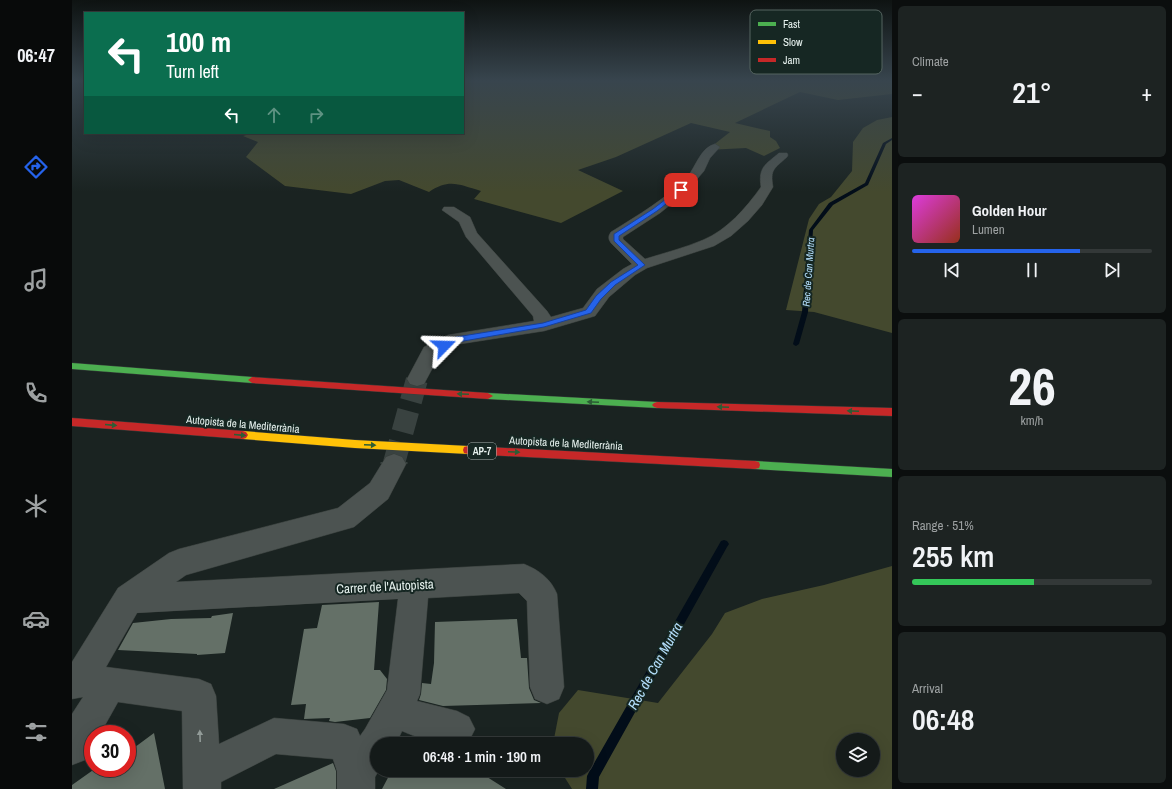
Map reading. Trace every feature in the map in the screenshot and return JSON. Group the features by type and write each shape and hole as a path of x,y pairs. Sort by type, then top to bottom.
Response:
{"highway":[{"path":"72,366 358,388 628,404 892,412"},
{"name":"Autopista de la Mediterrània","path":"72,422 355,444 657,459 892,473"}],"street":[{"path":"642,265 616,240 616,235 649,214 681,190 700,169 705,157 715,148"},
{"path":"417,378 432,352 456,339 544,325 589,312 599,298 613,283 624,275 642,265 705,245 729,231 757,202 767,186 765,175 767,170 783,155"},
{"path":"449,210 465,220 471,234 541,316 544,325"},
{"path":"72,747 88,682 136,593 179,563 345,518 379,490 394,464"},
{"name":"Carrer de l'Autopista","path":"136,593 415,584 524,578 542,594 547,687"},
{"path":"356,780 403,694 415,584"},
{"path":"88,682 199,696 202,780 274,736 344,742 356,780"},
{"path":"396,707 410,717 457,729"}],"green space":[{"path":"464,118 746,118 735,123 770,131 770,137 776,141 780,148 764,156 746,148 707,150 730,132 691,123 616,157 578,170 623,191 561,223 474,199 481,191 455,184 443,185 429,192 399,180 385,181 351,194 285,186 246,157 258,142 243,136 250,134 464,134"},
{"path":"892,118 892,333 814,312 786,310 809,219 819,204 831,197 852,171 853,142 863,128 877,120"},
{"path":"892,566 892,789 572,789 564,777 594,777 594,737 554,737 559,713 578,690 658,703 712,634 725,613 762,599 824,585"}],"building":[{"path":"379,602 374,670 380,670 387,679 386,690 370,718 335,722 329,721 330,718 304,719 306,704 291,705 304,629 317,628 322,605"},
{"path":"233,613 225,653 197,655 118,650 133,623 171,619 211,618 212,616"},
{"path":"517,619 521,658 527,658 529,688 534,700 541,703 443,706 419,700 422,683 431,684 434,663 435,622"},
{"path":"154,733 165,789 72,789 72,785 84,776 136,777 136,746"},
{"path":"333,763 336,771 336,789 274,789"},
{"path":"388,777 487,777 506,789 382,789"}],"waterway":[{"name":"Rec de Can Murtra","path":"796,344 805,312 811,230 831,204 867,184 885,143 892,139"},
{"name":"Rec de Can Murtra","path":"592,789 593,776 724,544"}],"tunnel":[{"path":"394,463 417,379"}],"traffic: fast":[{"path":"72,366 252,380"},
{"path":"488,396 657,405"},
{"path":"755,465 892,473"}],"traffic: slow":[{"path":"243,435 355,444 468,450"}],"traffic: jam":[{"path":"252,380 488,396"},
{"path":"657,405 892,412"},
{"path":"72,422 243,435"},
{"path":"468,450 755,465"}],"route":[{"path":"444,346 456,339 544,325 589,312 603,293 613,283 642,265 616,240 616,235 655,210 681,190"}]}
